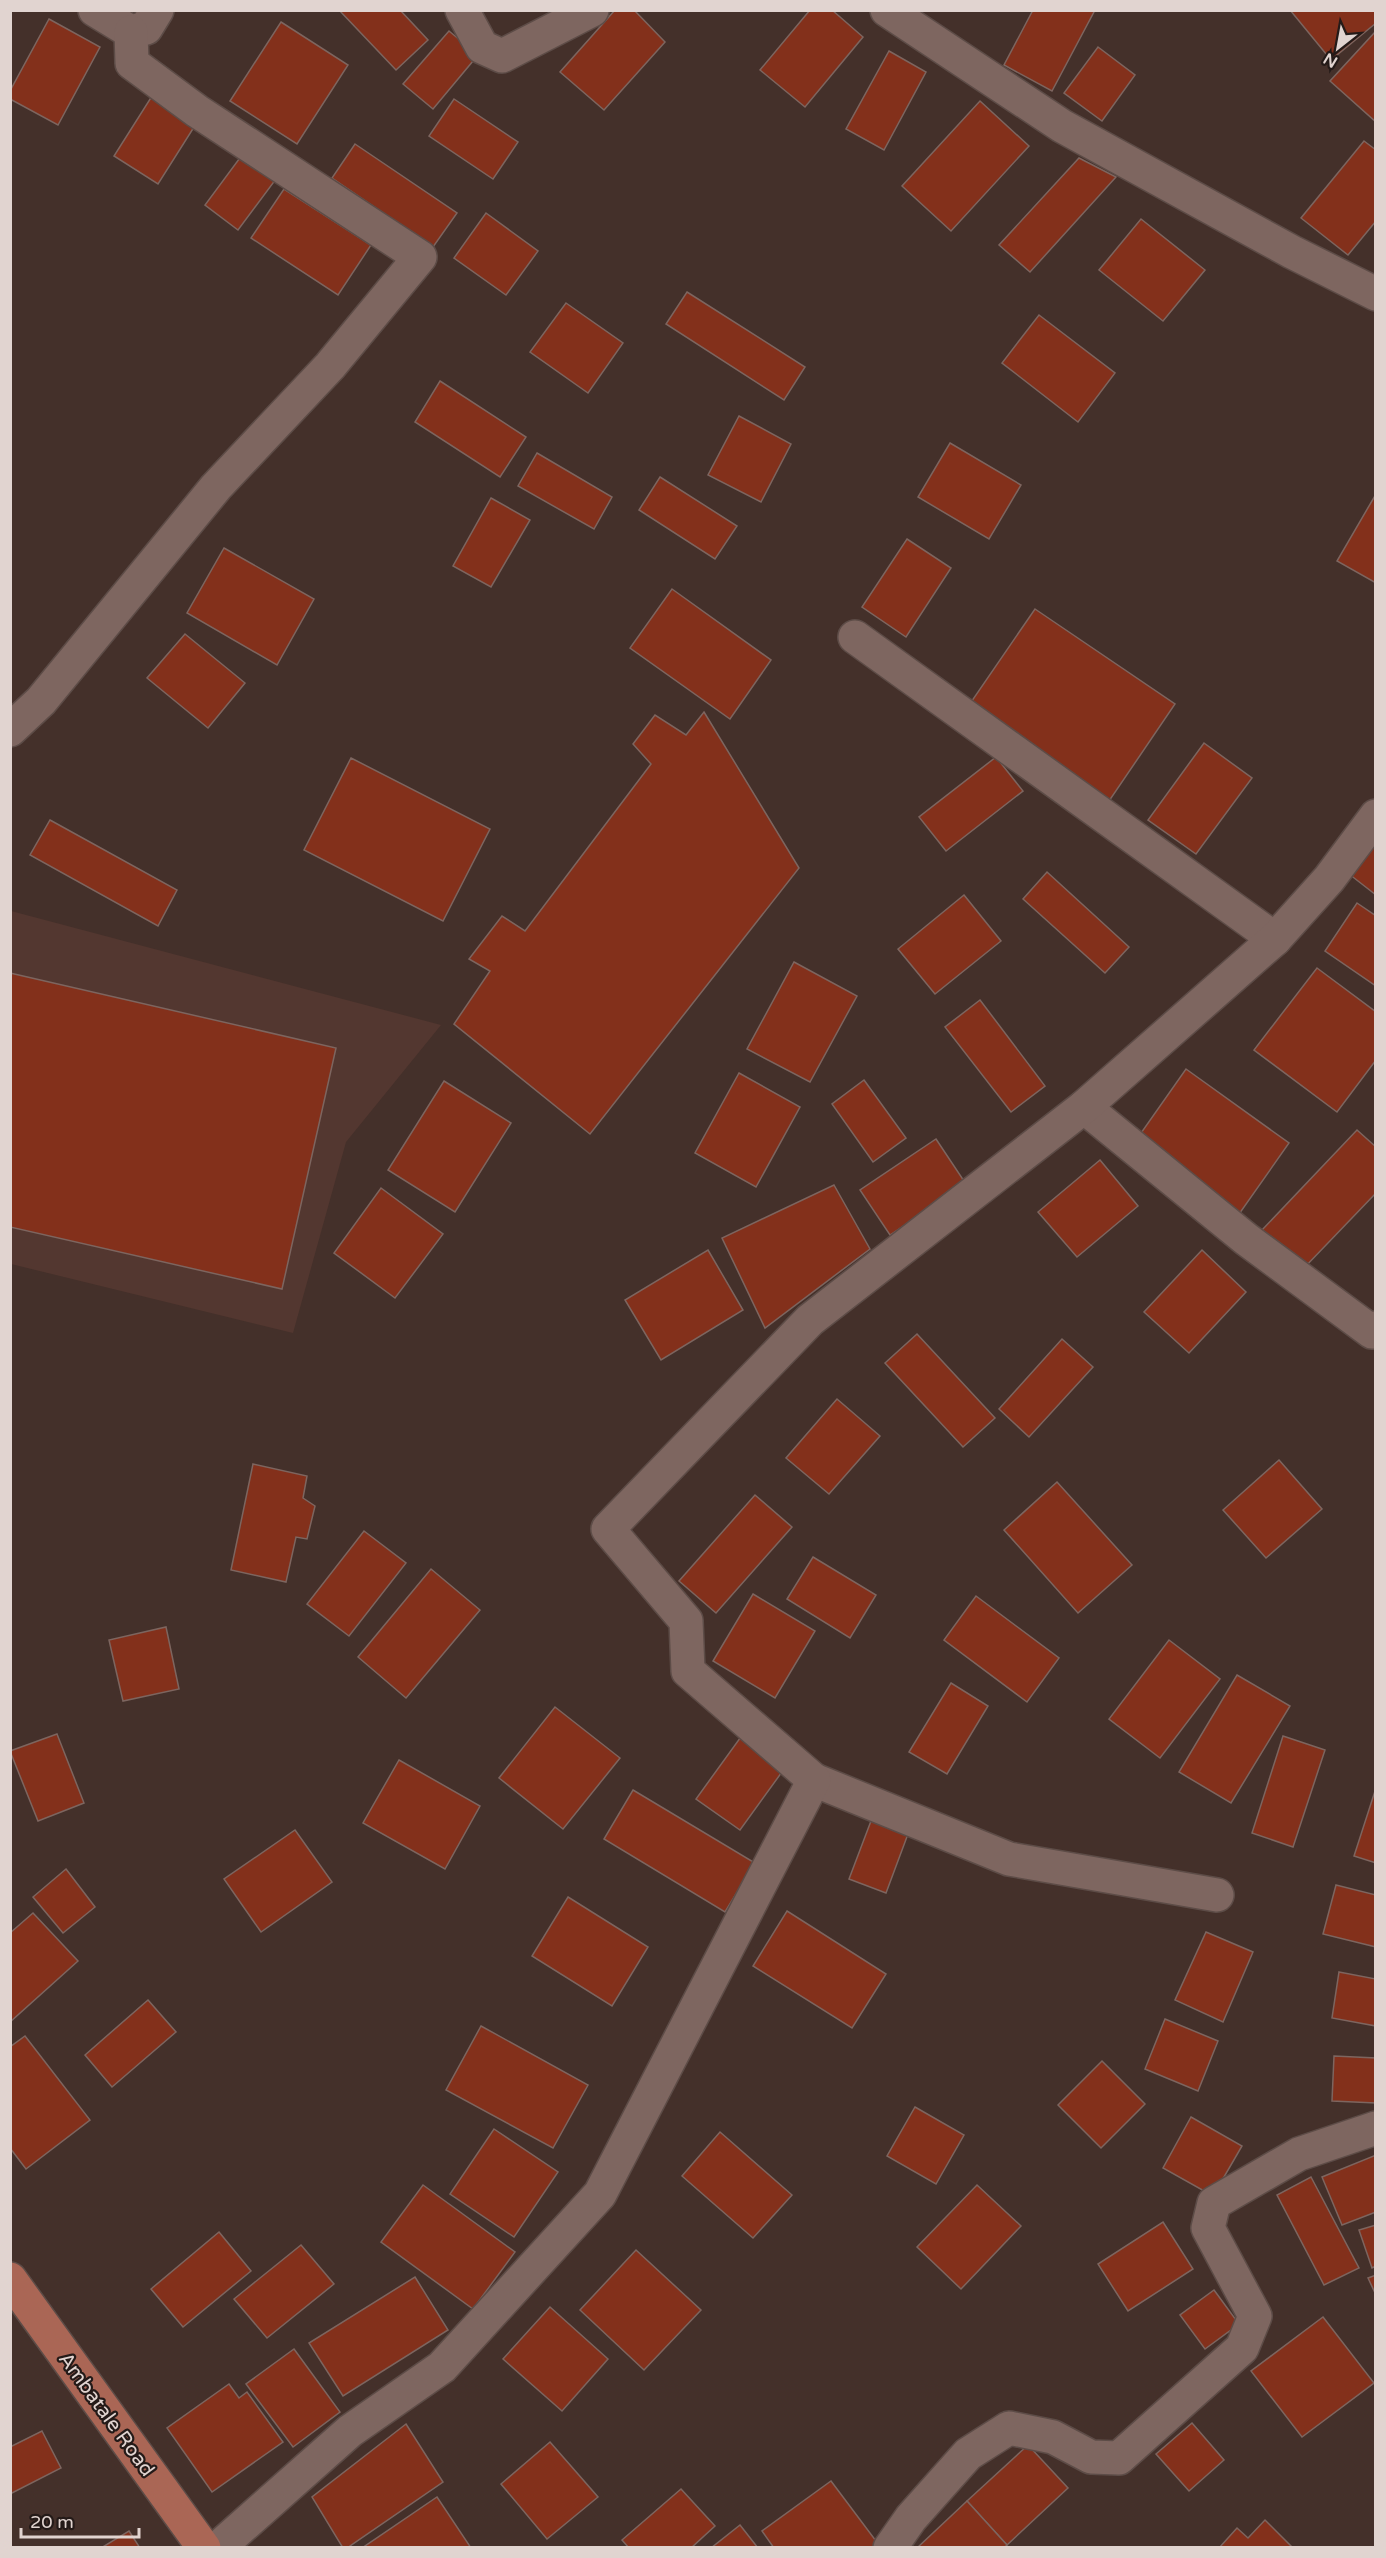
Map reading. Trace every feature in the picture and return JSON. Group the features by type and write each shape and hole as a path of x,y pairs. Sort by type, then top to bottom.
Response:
{"main road":[{"name":"Ambatale Road","path":"10,2279 204,2547"}],"street":[{"path":"96,10 131,32 146,28 157,10"},
{"path":"462,10 482,47 502,56 592,10"},
{"path":"887,10 1062,126 1292,252 1376,294"},
{"path":"10,730 41,701 216,487 330,366 420,257 197,111 132,63 131,32"},
{"path":"855,637 1275,939"},
{"path":"1217,1895 1009,1859 814,1780 688,1671 686,1621 608,1529 810,1320 1084,1107 1275,939 1329,879 1376,816"},
{"path":"1084,1107 1246,1239 1372,1332 1376,1328"},
{"path":"218,2547 350,2431 442,2367 600,2194 814,1780"},
{"path":"890,2547 911,2518 968,2454 1009,2428 1053,2437 1090,2457 1119,2458 1242,2348 1254,2316 1208,2228 1214,2203 1299,2154 1376,2128"}],"shaded area":[{"path":"11,911 441,1025 346,1142 293,1333 11,1264"}],"building":[{"path":"339,10 400,10 428,40 396,70"},
{"path":"615,10 634,10 665,42 604,110 560,72"},
{"path":"810,10 832,10 863,37 805,107 760,70"},
{"path":"1033,10 1095,10 1052,91 1004,65"},
{"path":"1290,10 1376,10 1376,23 1331,60"},
{"path":"49,19 100,47 58,125 10,99 10,91"},
{"path":"281,22 348,65 297,144 230,101"},
{"path":"449,31 478,55 433,109 403,84"},
{"path":"1376,31 1376,122 1330,81"},
{"path":"1098,47 1135,75 1102,121 1064,93"},
{"path":"889,51 926,72 884,150 846,129"},
{"path":"152,96 196,124 158,184 114,156"},
{"path":"454,99 518,142 493,179 429,136"},
{"path":"980,101 1029,146 951,231 902,186"},
{"path":"1364,141 1376,150 1376,221 1348,255 1301,218"},
{"path":"355,144 457,213 433,247 332,178"},
{"path":"245,151 279,175 238,230 205,205"},
{"path":"1079,158 1116,177 1030,272 999,245"},
{"path":"284,189 371,245 338,295 251,238"},
{"path":"486,213 538,251 506,295 454,258"},
{"path":"1141,219 1205,270 1163,321 1099,270"},
{"path":"687,292 805,367 784,400 666,324"},
{"path":"566,303 623,343 588,393 530,352"},
{"path":"1039,315 1115,373 1078,422 1002,363"},
{"path":"440,381 526,437 500,477 415,422"},
{"path":"739,416 791,444 761,502 708,475"},
{"path":"950,443 1021,485 989,539 918,497"},
{"path":"537,453 612,497 594,529 518,486"},
{"path":"660,477 737,526 715,559 639,510"},
{"path":"1376,494 1376,583 1337,561"},
{"path":"491,498 530,520 491,587 453,566"},
{"path":"907,539 951,568 906,637 862,607"},
{"path":"224,548 314,599 277,665 187,613"},
{"path":"672,589 771,660 730,719 630,648"},
{"path":"1035,609 1175,704 1107,804 967,708"},
{"path":"185,634 245,683 208,728 147,678"},
{"path":"704,712 799,868 590,1134 454,1024 490,971 469,959 502,916 525,931 651,764 633,744 655,715 686,735"},
{"path":"1204,743 1252,778 1196,854 1148,820"},
{"path":"996,757 1023,791 946,851 919,817"},
{"path":"351,758 490,829 443,921 304,850"},
{"path":"50,820 177,890 158,926 30,855"},
{"path":"1376,841 1376,895 1349,874"},
{"path":"1047,872 1129,947 1105,973 1023,899"},
{"path":"964,895 1001,941 935,994 898,949"},
{"path":"1357,903 1376,916 1376,986 1325,951"},
{"path":"794,962 857,996 810,1082 747,1049"},
{"path":"1317,968 1376,1012 1376,1060 1337,1112 1254,1050"},
{"path":"10,973 336,1048 282,1289 10,1227"},
{"path":"980,1000 1045,1086 1011,1112 945,1027"},
{"path":"1186,1069 1289,1143 1237,1217 1134,1143"},
{"path":"739,1073 800,1107 756,1187 695,1153"},
{"path":"864,1080 906,1138 873,1162 832,1104"},
{"path":"444,1081 511,1123 455,1212 388,1170"},
{"path":"1357,1130 1376,1147 1376,1193 1303,1269 1262,1230"},
{"path":"936,1139 966,1184 890,1235 860,1190"},
{"path":"1100,1160 1138,1206 1077,1257 1038,1212"},
{"path":"834,1185 870,1249 765,1328 722,1238"},
{"path":"381,1188 443,1234 395,1298 334,1253"},
{"path":"708,1250 743,1310 661,1360 625,1300"},
{"path":"1202,1250 1246,1292 1189,1353 1144,1312"},
{"path":"917,1334 995,1418 963,1447 885,1363"},
{"path":"1062,1339 1093,1367 1029,1437 999,1409"},
{"path":"837,1399 880,1436 829,1494 786,1458"},
{"path":"1279,1460 1322,1509 1266,1558 1223,1510"},
{"path":"253,1464 307,1476 303,1498 315,1506 307,1539 296,1537 286,1582 231,1570"},
{"path":"1057,1482 1132,1565 1078,1613 1004,1530"},
{"path":"755,1495 792,1527 716,1613 679,1581"},
{"path":"364,1531 406,1563 349,1636 307,1604"},
{"path":"813,1557 876,1595 850,1638 787,1599"},
{"path":"431,1569 480,1610 406,1698 358,1657"},
{"path":"753,1594 815,1631 775,1698 713,1661"},
{"path":"976,1596 1059,1658 1027,1702 944,1640"},
{"path":"166,1627 179,1689 123,1701 109,1640"},
{"path":"1169,1640 1220,1679 1160,1758 1109,1719"},
{"path":"1237,1675 1290,1706 1231,1803 1179,1772"},
{"path":"951,1683 988,1706 947,1774 909,1752"},
{"path":"555,1707 620,1758 563,1829 499,1778"},
{"path":"57,1734 84,1803 38,1821 10,1751"},
{"path":"743,1734 787,1765 740,1830 696,1799"},
{"path":"1283,1736 1325,1750 1293,1847 1252,1833"},
{"path":"399,1760 480,1806 445,1869 363,1823"},
{"path":"1376,1788 1376,1863 1354,1856"},
{"path":"633,1790 755,1863 725,1912 604,1839"},
{"path":"871,1821 908,1834 886,1893 849,1879"},
{"path":"295,1830 332,1882 261,1932 224,1879"},
{"path":"66,1869 95,1907 63,1933 33,1897"},
{"path":"1336,1885 1376,1895 1376,1947 1323,1934"},
{"path":"568,1897 648,1947 612,2006 532,1956"},
{"path":"787,1911 886,1974 852,2028 753,1966"},
{"path":"33,1913 78,1961 10,2022 10,1933"},
{"path":"1206,1932 1253,1952 1223,2022 1175,2000"},
{"path":"1339,1972 1376,1979 1376,2026 1332,2018"},
{"path":"148,2000 176,2032 112,2087 85,2055"},
{"path":"1165,2019 1218,2041 1198,2091 1145,2069"},
{"path":"481,2026 588,2085 553,2148 446,2090"},
{"path":"25,2036 90,2120 26,2169 10,2148 10,2047"},
{"path":"1334,2056 1376,2058 1376,2103 1332,2101"},
{"path":"1102,2061 1145,2104 1101,2148 1058,2105"},
{"path":"915,2107 964,2135 936,2184 887,2156"},
{"path":"1191,2117 1242,2146 1213,2196 1163,2168"},
{"path":"494,2129 558,2172 514,2237 450,2194"},
{"path":"720,2132 792,2195 753,2238 682,2176"},
{"path":"1376,2155 1376,2212 1342,2225 1322,2177"},
{"path":"1311,2177 1359,2268 1324,2285 1277,2195"},
{"path":"423,2185 515,2252 473,2309 381,2242"},
{"path":"977,2185 1021,2226 961,2289 917,2247"},
{"path":"1163,2222 1193,2269 1128,2311 1098,2264"},
{"path":"1376,2225 1376,2266 1372,2268 1359,2230"},
{"path":"219,2232 251,2271 183,2327 151,2289"},
{"path":"301,2245 334,2284 267,2338 234,2299"},
{"path":"636,2250 701,2310 644,2370 580,2310"},
{"path":"1376,2275 1376,2295 1368,2278"},
{"path":"415,2277 448,2330 343,2396 309,2343"},
{"path":"1214,2290 1239,2324 1205,2349 1180,2315"},
{"path":"550,2307 608,2359 562,2411 503,2359"},
{"path":"1323,2317 1374,2383 1302,2437 1251,2371"},
{"path":"294,2349 340,2412 293,2447 246,2384"},
{"path":"229,2384 239,2398 247,2392 283,2442 212,2492 167,2428"},
{"path":"1192,2423 1224,2460 1189,2491 1156,2454"},
{"path":"406,2424 443,2482 347,2548 343,2548 312,2497"},
{"path":"42,2431 61,2468 10,2494 10,2447"},
{"path":"550,2442 598,2497 547,2539 501,2484"},
{"path":"1028,2445 1068,2488 1007,2545 967,2501"},
{"path":"831,2481 879,2545 875,2548 774,2548 762,2531"},
{"path":"681,2489 715,2526 691,2548 629,2548 622,2540"},
{"path":"437,2497 471,2548 362,2548"},
{"path":"967,2501 1007,2545 1004,2548 917,2548"},
{"path":"1265,2520 1293,2548 1219,2548 1237,2528 1248,2538"},
{"path":"740,2525 758,2548 711,2548"},
{"path":"129,2531 140,2548 101,2548"}]}
